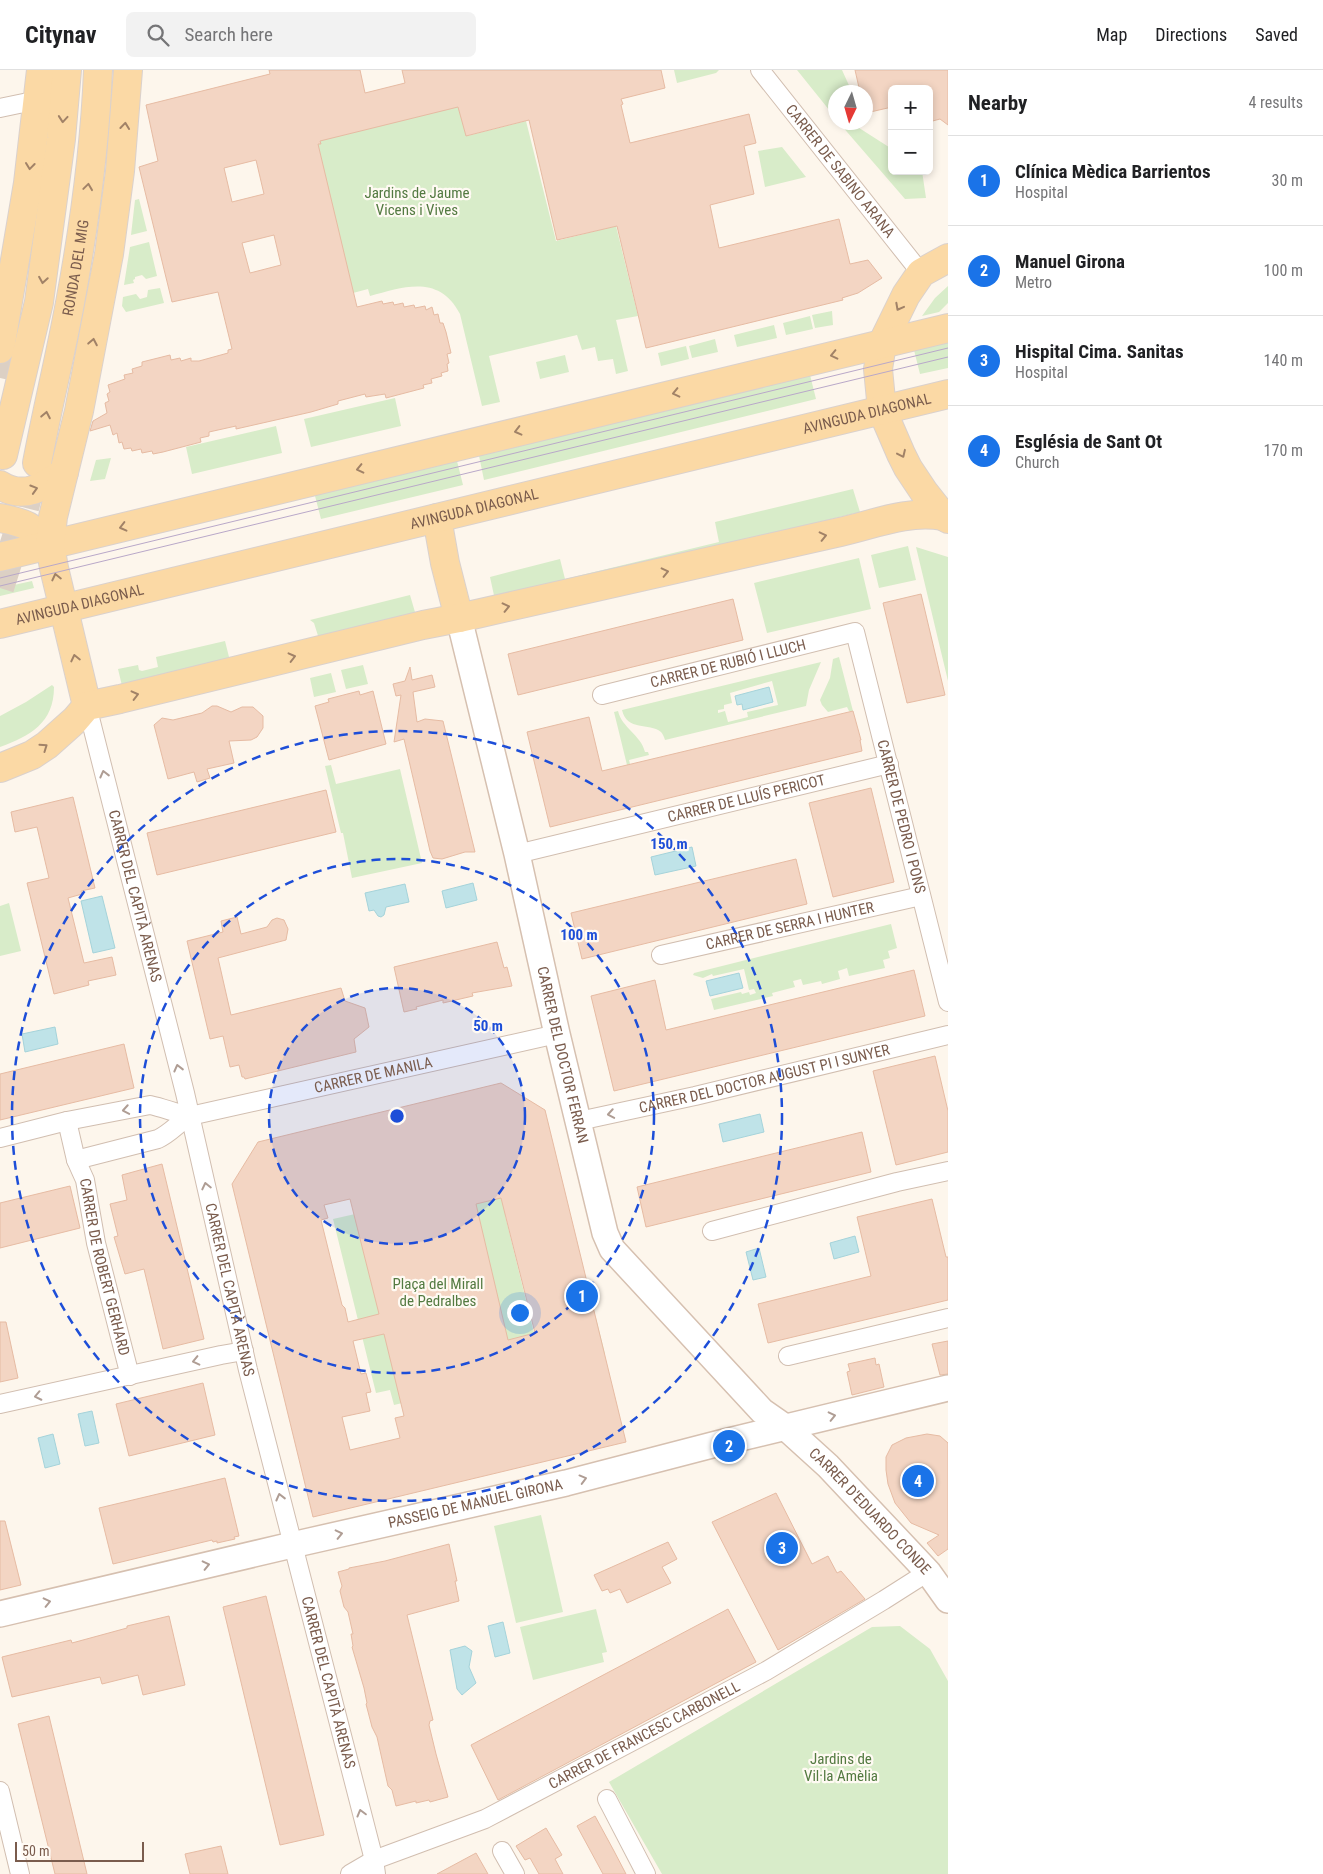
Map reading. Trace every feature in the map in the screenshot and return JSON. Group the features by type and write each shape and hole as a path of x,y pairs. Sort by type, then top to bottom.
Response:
{"main road":[{"path":"0,349 28,183 41,70"},
{"name":"RONDA DEL MIG","path":"4,455 40,302 61,139 67,70"},
{"name":"RONDA DEL MIG","path":"36,463 71,294 88,183 97,102 98,70"},
{"path":"97,102 104,70"},
{"path":"87,706 50,545 53,518 81,402 109,254 120,171 128,70"},
{"path":"946,518 908,468 882,410 878,369 882,344 906,295 920,273 948,258"},
{"path":"0,557 948,328"},
{"name":"AVINGUDA DIAGONAL","path":"0,624 948,394"},
{"path":"0,485 13,491 26,492 43,486 64,472"},
{"path":"0,768 32,755 47,745 75,720 87,706 423,624 459,618 901,516 921,514 946,518"},
{"path":"0,518 27,524 34,528 50,545"},
{"path":"437,518 445,564 459,618"}],"street":[{"name":"CARRER DE SABINO ARANA","path":"760,70 920,273"},
{"path":"0,108 38,100"},
{"name":"CARRER DEL DOCTOR FERRAN","path":"459,618 517,854 557,1034 605,1233 612,1249 762,1410 785,1427"},
{"name":"CARRER DE RUBIÓ I LLUCH","path":"602,695 855,632"},
{"name":"CARRER DE PEDRO I PONS","path":"855,632 948,1002"},
{"name":"CARRER DEL CAPITÀ ARENAS","path":"87,706 190,1116 244,1352 375,1867"},
{"name":"CARRER DE LLUÍS PERICOT","path":"517,854 889,764"},
{"name":"CARRER DE SERRA I HUNTER","path":"661,955 920,896"},
{"name":"CARRER DE MANILA","path":"76,1160 158,1140 190,1116 557,1034"},
{"name":"CARRER DEL DOCTOR AUGUST PI I SUNYER","path":"579,1120 695,1096 948,1035"},
{"name":"CARRER DE MANILA","path":"0,1138 66,1121 150,1105 173,1113 190,1116"},
{"name":"CARRER DE ROBERT GERHARD","path":"66,1121 76,1160 85,1180 96,1243 130,1376"},
{"path":"712,1231 896,1182 948,1171"},
{"path":"788,1356 948,1318"},
{"path":"0,1404 221,1355 244,1352"},
{"name":"PASSEIG DE MANUEL GIRONA","path":"0,1614 566,1483 948,1388"},
{"name":"CARRER D'EDUARDO CONDE","path":"785,1427 828,1466 928,1572 948,1600"},
{"name":"CARRER DE FRANCESC CARBONELL","path":"350,1874 375,1867 485,1819 766,1671 928,1572"},
{"path":"0,1791 20,1874"},
{"path":"607,1799 646,1874"},
{"path":"502,1851 515,1874"}],"green space":[{"path":"674,70 719,70 716,73 677,83"},
{"path":"797,70 842,70 849,85 828,85 828,109"},
{"name":"Jardins de Jaume Vicens i Vives","path":"460,106 467,136 526,121 556,241 616,226 638,316 616,320 628,371 616,374 613,359 598,361 595,347 582,350 577,335 489,356 500,402 482,406 460,314 451,301 442,293 431,288 408,287 370,296 368,289 353,293 316,140"},
{"path":"845,130 862,130 888,146 888,175 923,175 926,198 905,199"},
{"path":"782,147 806,177 765,187 758,151"},
{"path":"139,199 147,231 131,235 135,200"},
{"path":"149,242 157,276 146,279 142,275 135,277 134,283 124,285 130,247"},
{"path":"948,286 948,303 939,312 922,316 935,298"},
{"path":"160,288 164,303 126,312 122,306 123,297 136,294 140,299 147,297 148,290"},
{"path":"832,311 833,325 815,328 812,315"},
{"path":"810,316 813,329 786,335 783,323"},
{"path":"774,325 777,338 737,347 734,335"},
{"path":"948,338 948,368 920,374 913,346"},
{"path":"715,339 718,352 692,358 689,346"},
{"path":"686,346 689,359 661,366 658,353"},
{"path":"565,355 569,372 540,379 536,362"},
{"path":"809,371 816,399 484,480 478,451"},
{"path":"395,398 401,426 311,447 304,419"},
{"path":"276,426 282,453 192,474 186,447"},
{"path":"456,457 463,485 321,519 314,492"},
{"path":"111,458 105,479 90,481 96,460"},
{"path":"853,489 860,512 495,600 490,577 560,559 565,579 719,542 715,522"},
{"path":"908,546 916,580 879,588 871,555"},
{"path":"916,547 948,557 948,681"},
{"path":"859,558 871,609 767,633 754,583"},
{"path":"32,581 34,588 0,596 0,588"},
{"path":"410,595 417,619 123,690 118,669 138,665 139,670 142,671 158,667 156,657 225,641 230,661 319,639 314,623 310,620"},
{"path":"839,657 853,711 849,711 847,707 828,712 820,700 830,678 833,659"},
{"path":"821,662 809,690 806,706 665,740 662,733 656,729 633,724 625,717 622,710","holes":["772,681 778,705 747,712 748,717 728,722 725,711 718,713 718,710 724,709 724,705 732,703 730,693"]},
{"path":"363,665 368,684 346,689 341,670"},
{"path":"331,673 336,692 314,697 310,678"},
{"path":"52,685 54,687 53,699 45,719 30,733 0,747 0,716"},
{"path":"618,711 623,722 640,741 645,752 648,752 649,755 629,760 630,764 627,765 614,712"},
{"path":"331,765 336,784 400,769 422,863 352,878 343,833 341,833 325,766"},
{"path":"9,903 21,951 0,956 0,906"},
{"path":"891,924 897,948 888,951 890,958 883,960 885,968 849,976 847,968 838,971 840,979 822,984 821,981 803,985 801,979 793,981 795,987 772,993 773,996 714,1010 711,999 741,992 742,994 749,992 750,995 756,993 754,989 749,990 744,969 713,976 712,974 703,978 693,975 694,973"},
{"name":"Plaça del Mirall de Pedralbes","path":"559,1168 505,1215 534,1333 596,1318 605,1354 394,1405 390,1390 376,1393 333,1219"},
{"path":"541,1515 563,1612 516,1623 494,1526"},
{"path":"596,1609 607,1652 602,1653 604,1662 533,1680 520,1627"},
{"name":"Jardins de Vil·la Amèlia","path":"900,1626 930,1649 948,1681 948,1874 662,1874 609,1782 872,1627"}],"water":[{"path":"769,687 773,702 743,710 742,704 737,705 735,696"},
{"path":"692,847 696,866 655,875 651,857"},
{"path":"473,883 477,900 446,908 442,891"},
{"path":"405,884 409,902 386,907 384,915 381,917 374,910 369,911 365,893"},
{"path":"102,896 115,948 93,953 81,901"},
{"path":"739,973 743,988 710,996 706,981"},
{"path":"55,1027 58,1044 25,1052 22,1034"},
{"path":"760,1114 764,1132 723,1142 719,1124"},
{"path":"855,1236 859,1252 834,1259 830,1243"},
{"path":"759,1248 766,1277 753,1280 746,1252"},
{"path":"92,1411 99,1443 85,1446 78,1414"},
{"path":"53,1434 60,1464 45,1468 38,1438"},
{"path":"503,1622 510,1653 495,1657 488,1626"},
{"path":"465,1646 472,1651 469,1667 476,1683 462,1695 457,1689 450,1650"}],"building":[{"path":"269,70 360,70 365,93 405,83 402,70 661,70 665,88 621,99 630,143 749,114 756,143 744,146 754,194 710,205 719,248 839,219 850,264 868,260 882,278 858,293 842,298 843,300 646,348 617,226 557,240 529,120 466,136 458,107 320,141 321,144 318,144 357,307 382,301 383,304 393,302 394,305 403,303 404,307 414,305 415,308 425,306 426,310 432,307 434,315 438,314 440,323 443,323 446,332 451,353 447,354 448,371 441,373 442,376 431,379 432,383 423,385 424,388 386,398 385,394 366,397 365,394 338,401 338,404 311,412 236,429 236,426 209,432 209,436 200,438 201,442 163,452 153,454 152,451 142,453 141,449 132,451 131,448 124,449 122,442 119,443 117,433 113,435 110,425 90,431 93,421 107,413 105,403 109,401 107,394 110,392 108,385 125,379 124,375 133,373 132,369 142,366 142,362 170,355 171,360 180,358 181,361 191,358 191,361 199,361 228,353 228,350 232,349 218,292 172,302 139,167 158,161 146,105 270,74","holes":["256,160 264,194 232,202 224,168","274,235 281,265 250,273 242,243"]},
{"path":"855,70 948,70 948,125 940,119 933,121 933,85 888,85 888,108 873,111 873,85 858,85"},
{"path":"921,594 945,695 907,703 883,603"},
{"path":"733,599 743,640 518,695 508,654"},
{"path":"410,667 412,680 432,675 435,687 413,692 417,722 425,719 443,721 475,852 465,852 442,859 433,858 430,851 404,739 394,742 401,695 396,696 393,684 405,681"},
{"path":"359,691 360,695 373,691 386,744 329,760 315,706 329,702 328,699"},
{"path":"212,706 217,706 231,712 242,707 253,707 263,716 263,728 257,737 251,740 229,741 234,763 207,769 210,778 197,782 194,772 168,779 154,725 162,718 173,720 202,713"},
{"path":"853,711 862,751 550,827 527,732 589,717 602,771"},
{"path":"871,788 894,882 833,897 809,803"},
{"path":"326,790 336,832 157,875 147,833"},
{"path":"73,797 95,888 81,891 82,894 68,898 84,963 112,957 116,975 88,981 89,985 54,994 27,883 49,878 37,827 15,832 11,812"},
{"path":"796,859 807,904 582,959 571,913"},
{"path":"237,917 241,934 267,927 272,920 277,918 284,920 288,929 286,940 218,958 231,1015 341,988 345,1001 365,1008 369,1027 354,1039 356,1052 245,1079 242,1077 239,1065 230,1067 223,1036 210,1039 187,941 223,932 221,921"},
{"path":"497,942 504,968 507,967 512,986 472,993 473,996 443,1003 443,1000 404,1012 394,967"},
{"path":"914,970 925,1016 614,1091 591,996 655,980 666,1030"},
{"path":"124,1044 134,1088 0,1120 0,1074"},
{"path":"935,1056 948,1111 948,1152 896,1165 873,1071"},
{"path":"501,1083 545,1110 626,1442 313,1517 232,1184 258,1142","holes":["501,1198 535,1333 508,1340 476,1204","350,1199 379,1314 348,1322 321,1220 328,1218 324,1205","384,1334 404,1416 395,1418 400,1438 350,1450 342,1417 370,1411 366,1393 371,1392 366,1373 361,1374 353,1341"]},
{"path":"862,1132 871,1172 646,1227 637,1187"},
{"path":"162,1164 204,1339 163,1349 144,1269 125,1274 114,1237 118,1236 110,1204 127,1200 122,1175"},
{"path":"70,1186 80,1228 0,1248 0,1203"},
{"path":"932,1199 946,1257 948,1257 948,1300 768,1343 758,1304 871,1276 857,1217"},
{"path":"0,1322 6,1322 18,1378 0,1382"},
{"path":"948,1341 948,1374 940,1375 932,1344"},
{"path":"875,1358 876,1365 879,1364 884,1387 852,1395 847,1372 850,1371 848,1364"},
{"path":"203,1383 215,1435 129,1456 116,1404"},
{"path":"927,1434 940,1436 948,1443 948,1549 938,1556 927,1543 939,1535 911,1523 895,1503 888,1484 886,1470 886,1457 892,1445 906,1438"},
{"path":"225,1478 239,1536 234,1537 235,1539 217,1543 217,1541 213,1542 212,1540 113,1564 99,1508"},
{"path":"776,1493 812,1564 828,1556 837,1573 841,1571 865,1599 778,1650 712,1522"},
{"path":"0,1521 5,1521 21,1585 0,1590"},
{"path":"668,1542 677,1559 662,1567 671,1583 627,1603 620,1589 610,1593 608,1589 602,1591 594,1575"},
{"path":"449,1544 459,1601 407,1615 433,1720 430,1721 429,1725 448,1797 430,1802 429,1800 416,1803 416,1801 396,1806 392,1790 388,1786 377,1737 372,1727 366,1704 364,1688 352,1647 351,1634 353,1634 348,1612 344,1607 340,1591 342,1586 338,1572"},
{"path":"266,1596 324,1835 280,1845 223,1607"},
{"path":"728,1609 756,1662 498,1800 471,1745"},
{"path":"169,1616 185,1685 143,1695 138,1675 102,1684 100,1677 12,1697 2,1657 71,1640 72,1643 127,1628 127,1626"},
{"path":"49,1716 87,1874 55,1874 18,1724"},
{"path":"595,1816 626,1874 603,1874 577,1826"},
{"path":"546,1828 562,1855 555,1859 563,1874 539,1874 530,1858 525,1860 516,1846"},
{"path":"221,1846 228,1874 190,1874 185,1854"},
{"path":"476,1853 488,1874 437,1874"}],"tunnel":[{"path":"0,378 11,327"},
{"path":"0,588 24,512 35,469"}],"tram line":[{"path":"0,578 948,348"},
{"path":"0,586 948,357"}],"place":[{"name":"Clínica Mèdica Barrientos","path":"582,1296"},
{"name":"Manuel Girona","path":"729,1446"},
{"name":"Església de Sant Ot","path":"918,1481"},
{"name":"Hispital Cima. Sanitas","path":"782,1548"}]}
